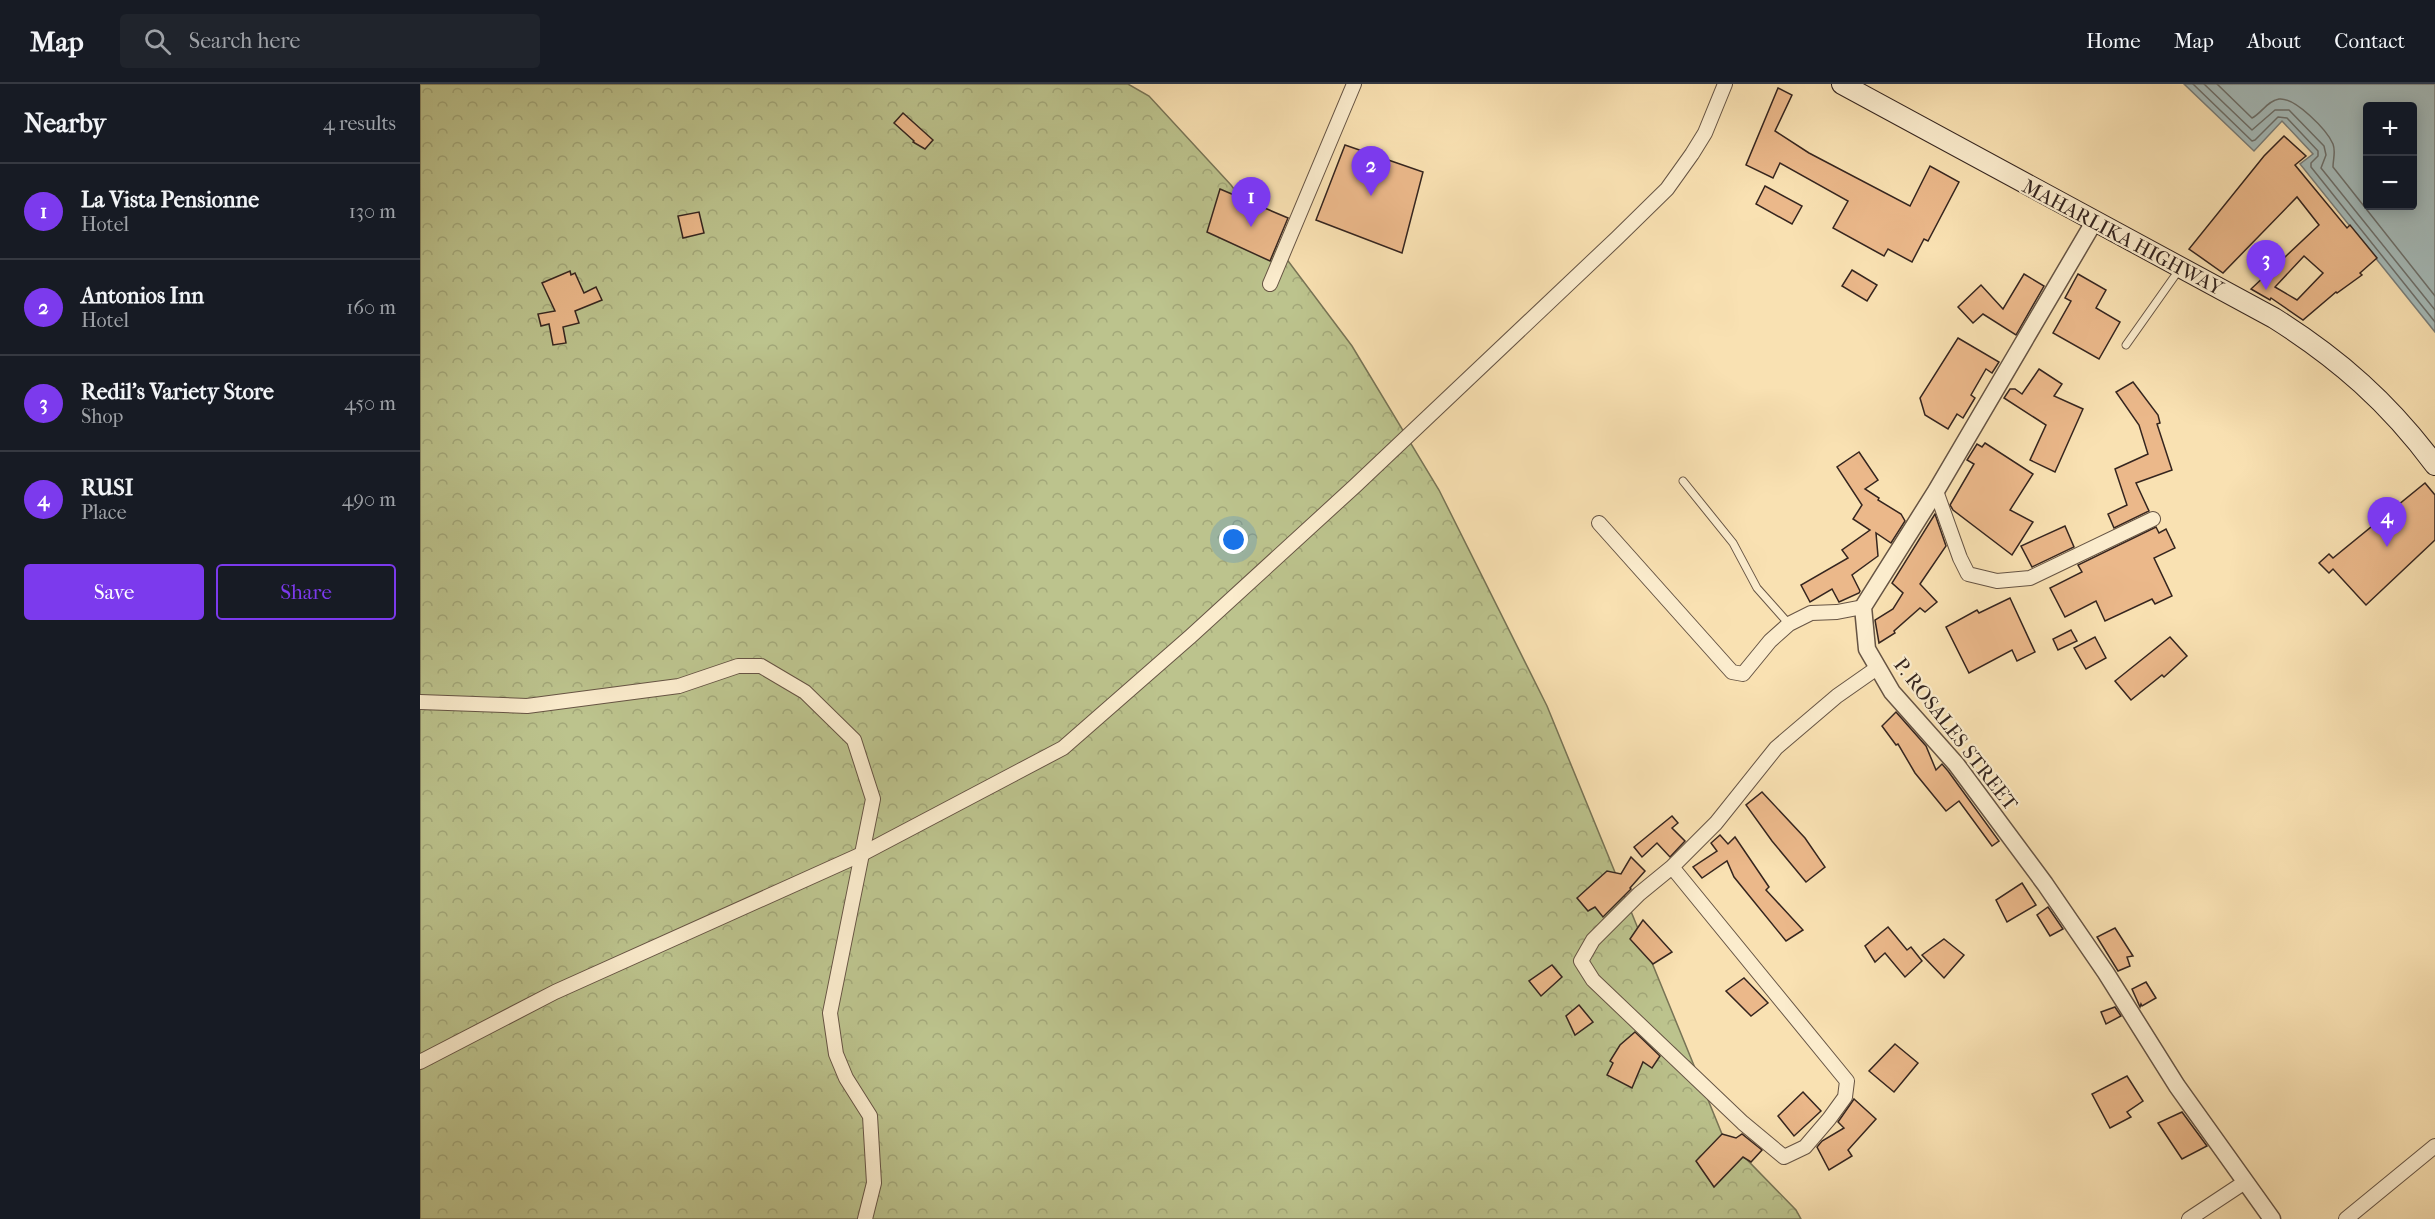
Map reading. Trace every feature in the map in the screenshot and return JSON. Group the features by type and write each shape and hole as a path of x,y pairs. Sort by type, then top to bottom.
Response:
{"main road":[{"name":"MAHARLIKA HIGHWAY","path":"1842,84 2274,318 2325,352 2382,401 2408,429 2435,465"}],"street":[{"path":"1270,284 1354,84"},
{"path":"420,1062 555,992 862,854 1063,748 1191,636 1398,446 1666,189 1705,133 1725,84"},
{"path":"1599,524 1732,672 1743,674 1770,641 1789,624 1811,613 1837,612 1863,607 1936,490 2094,222"},
{"path":"1936,490 1968,574 1997,581 2030,578 2154,519"},
{"name":"P. ROSALES STREET","path":"1863,607 1867,649 1892,692 1956,764 2044,884 2106,973 2177,1086 2272,1219"},
{"path":"420,702 526,706 679,686 738,666 761,666 805,692 854,740 873,799 830,1013 836,1054 846,1078 870,1116 874,1183 865,1219"},
{"path":"1672,867 1847,1081 1845,1097 1829,1119 1805,1147 1784,1157 1743,1123 1593,980 1581,961 1593,940 1716,823 1776,748 1837,696 1877,668"},
{"path":"2346,1219 2435,1146"},
{"path":"2189,1219 2245,1182"}],"lane":[{"path":"2126,345 2181,268"},
{"path":"1683,481 1733,543 1756,588 1789,624"}],"green space":[{"path":"420,84 1128,84 1149,96 1231,185 1352,346 1439,490 1547,706 1722,1134 1796,1210 1801,1219 420,1219"}],"water":[{"path":"2184,84 2435,84 2435,332 2300,164 2313,154 2282,121 2254,151"}],"building":[{"path":"1778,88 1792,95 1775,131 1809,153 1910,206 1930,166 1959,182 1928,241 1924,239 1912,262 1888,249 1884,256 1833,228 1848,201 1780,163 1773,178 1746,165"},
{"path":"903,113 933,140 925,149 913,142 894,123"},
{"path":"2284,136 2306,156 2295,165 2347,228 2350,225 2377,258 2360,273 2362,275 2336,292 2303,320 2271,298 2270,300 2251,289 2319,225 2297,197 2223,273 2189,249 2264,156","holes":["2304,256 2323,273 2297,300 2275,287"]},
{"path":"1345,145 1423,172 1402,253 1316,220"},
{"path":"1765,186 1802,206 1792,224 1756,204"},
{"path":"1220,189 1288,218 1270,261 1207,232"},
{"path":"699,212 704,233 683,238 678,216"},
{"path":"1852,270 1877,285 1867,301 1842,286"},
{"path":"570,271 571,275 575,273 584,293 596,287 602,300 575,311 579,323 563,327 566,343 553,345 549,324 541,326 538,314 555,311 542,283"},
{"path":"2024,274 2044,286 2016,335 1983,314 1973,323 1958,307 1981,285 2003,309"},
{"path":"2078,274 2106,290 2096,308 2120,322 2099,359 2053,333 2071,301 2065,298"},
{"path":"1958,338 1999,362 1992,373 1986,369 1971,395 1975,398 1963,418 1957,414 1948,429 1925,415 1920,398"},
{"path":"2039,369 2062,384 2054,396 2083,409 2055,472 2030,460 2046,425 2004,398 2010,389 2015,389 2022,394"},
{"path":"2133,382 2158,415 2160,423 2157,424 2172,470 2136,483 2149,511 2114,528 2108,514 2127,505 2115,469 2148,454 2139,425 2116,392"},
{"path":"1985,443 2033,474 2010,510 2033,522 2012,555 1953,510 1950,505 1974,464 1967,460 1977,444 1982,447"},
{"path":"1859,452 1878,480 1865,489 1901,514 1905,521 1891,543 1876,533 1878,556 1852,575 1859,593 1839,602 1832,589 1810,602 1801,585 1848,558 1842,550 1870,530 1853,519 1862,505 1837,467"},
{"path":"2425,483 2435,495 2435,540 2366,605 2333,569 2329,573 2319,563 2329,554 2333,558"},
{"path":"1935,514 1946,546 1920,584 1937,602 1925,612 1920,608 1894,631 1895,633 1879,643 1875,620 1893,609 1903,593 1892,583"},
{"path":"2065,526 2074,547 2032,567 2021,546"},
{"path":"2156,527 2159,533 2166,529 2175,548 2154,558 2172,596 2155,604 2152,599 2105,621 2096,601 2065,617 2050,588 2082,572 2078,565"},
{"path":"2010,598 2035,652 2017,661 2012,650 1969,673 1946,627 1977,610 1979,613"},
{"path":"2071,630 2077,641 2058,650 2053,639"},
{"path":"2095,637 2106,658 2086,669 2074,648"},
{"path":"2170,637 2187,656 2164,677 2162,675 2131,700 2115,681"},
{"path":"1896,712 1926,746 1936,770 1942,764 1999,841 1992,846 1959,801 1946,811 1915,773 1898,744 1896,745 1882,726"},
{"path":"1762,792 1805,838 1825,867 1806,882 1746,805"},
{"path":"1672,816 1678,823 1672,828 1685,841 1670,857 1657,843 1642,857 1634,847"},
{"path":"1720,835 1728,844 1735,837 1769,887 1766,890 1803,930 1786,941 1734,877 1727,861 1702,878 1693,867 1717,851 1711,843"},
{"path":"1631,857 1645,871 1631,889 1603,917 1595,907 1588,911 1577,898 1607,871 1621,874"},
{"path":"2022,883 2036,905 2007,922 1996,900"},
{"path":"2048,907 2063,929 2050,936 2037,915"},
{"path":"1643,920 1672,952 1653,964 1630,939"},
{"path":"1888,927 1907,950 1911,947 1922,961 1905,977 1885,953 1875,962 1865,946"},
{"path":"2115,928 2133,956 2127,957 2130,966 2118,971 2097,937"},
{"path":"1944,939 1964,955 1944,978 1922,955"},
{"path":"1552,965 1562,977 1541,996 1529,981"},
{"path":"1744,978 1768,1003 1751,1016 1726,991"},
{"path":"2146,982 2156,998 2142,1006 2141,1004 2140,1007 2132,989"},
{"path":"1579,1005 1593,1022 1575,1035 1566,1016"},
{"path":"2115,1007 2121,1016 2106,1024 2101,1012"},
{"path":"1635,1032 1660,1056 1652,1068 1643,1062 1632,1088 1607,1075 1613,1063 1610,1061 1620,1045"},
{"path":"1895,1044 1918,1063 1894,1092 1869,1071"},
{"path":"2127,1076 2143,1101 2127,1112 2131,1117 2110,1128 2092,1094"},
{"path":"1803,1092 1821,1111 1794,1136 1778,1116"},
{"path":"1854,1099 1876,1119 1848,1150 1852,1156 1829,1170 1817,1147 1822,1141 1844,1128 1838,1122"},
{"path":"2182,1112 2207,1146 2182,1159 2158,1123"},
{"path":"1722,1134 1736,1138 1742,1134 1762,1150 1751,1162 1743,1157 1714,1187 1696,1161"}],"place":[{"name":"Antonios Inn","path":"1371,196"},
{"name":"La Vista Pensionne","path":"1251,227"},
{"name":"Redil's Variety Store","path":"2266,290"},
{"name":"RUSI","path":"2387,547"}]}
